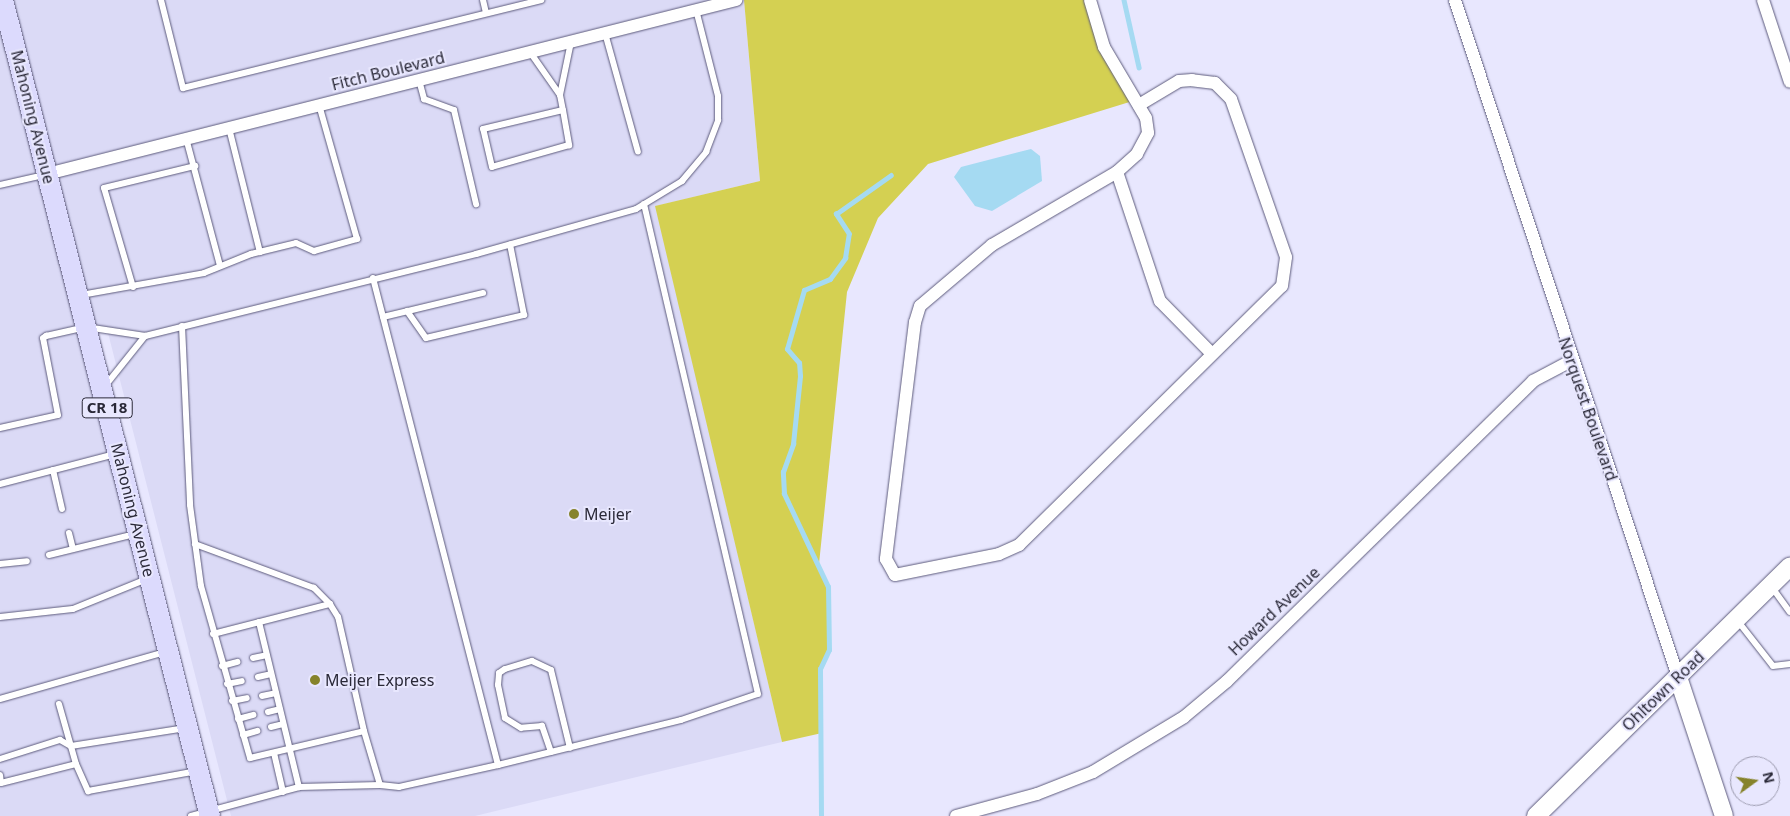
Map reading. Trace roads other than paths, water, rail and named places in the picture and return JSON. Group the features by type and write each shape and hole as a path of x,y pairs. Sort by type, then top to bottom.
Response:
{"main road":[{"name":"Mahoning Avenue","path":"3,0 198,770 203,814"}],"street":[{"name":"Fitch Boulevard","path":"47,174 736,0"},
{"path":"1090,0 1104,46 1139,105 1148,133 1137,154 1117,172 992,245 920,306 914,322 888,569 902,577 1000,554 1019,545 1282,286 1286,257 1236,110 1223,90 1204,80 1179,81 1139,105"},
{"name":"Norquest Boulevard","path":"1455,0 1571,361 1724,816"},
{"path":"1763,0 1790,82"},
{"path":"1117,172 1160,301 1212,354"},
{"name":"Howard Avenue","path":"956,816 1084,776 1142,745 1184,717 1227,681 1533,380 1571,361"},
{"name":"Ohltown Road","path":"1536,816 1790,566"}],"lane":[{"path":"161,0 183,88 541,0"},
{"path":"482,0 486,13"},
{"path":"0,428 58,415 42,338 86,327 145,336 510,244 644,204 682,181 706,152 718,120 718,96 696,10"},
{"path":"605,33 638,152"},
{"path":"563,110 483,129 492,167 569,145 563,110 560,95 571,42"},
{"path":"530,52 560,95"},
{"path":"419,80 424,99 454,110 476,204"},
{"path":"78,296 133,287 220,266 260,252 296,243 314,251 356,239 319,105"},
{"path":"229,128 260,252"},
{"path":"186,138 196,166 220,266"},
{"path":"133,287 104,188 196,166"},
{"path":"0,185 47,174"},
{"path":"203,814 299,787 399,787 570,748 681,720 758,694 644,204"},
{"path":"407,311 426,338 524,315 510,244"},
{"path":"373,278 498,765"},
{"path":"382,317 484,293"},
{"path":"182,326 195,544 213,634 250,758 364,731"},
{"path":"102,390 145,336"},
{"path":"0,484 118,453"},
{"path":"53,470 62,509"},
{"path":"69,533 73,549"},
{"path":"49,555 139,533"},
{"path":"195,544 314,588 330,604 338,617 364,731 380,786"},
{"path":"0,564 27,561"},
{"path":"0,617 73,609 150,578"},
{"path":"1770,585 1790,612"},
{"path":"213,634 330,604"},
{"path":"1737,619 1773,666 1790,664"},
{"path":"259,622 299,787"},
{"path":"0,698 168,651"},
{"path":"253,658 267,655"},
{"path":"551,752 542,726 521,728 504,718 498,685 499,673 505,669 532,661 550,670 570,748"},
{"path":"222,666 237,662"},
{"path":"258,677 271,674"},
{"path":"227,684 242,681"},
{"path":"262,696 276,693"},
{"path":"232,701 247,698"},
{"path":"59,704 76,764 88,790 198,770"},
{"path":"268,712 280,709"},
{"path":"238,719 253,715"},
{"path":"271,727 283,724"},
{"path":"0,759 60,740 71,746 187,728"},
{"path":"243,735 257,731"},
{"path":"274,753 283,792"},
{"path":"0,776 1,783 76,764"}],"waterway":[{"path":"1124,0 1139,67"},
{"path":"821,816 820,669 829,650 828,587 784,494 783,472 793,444 800,376 799,363 787,349 804,290 830,279 845,258 849,234 836,214 891,175"}],"place":[{"name":"Meijer","path":"574,514"},
{"name":"Meijer Express","path":"315,680"}]}
